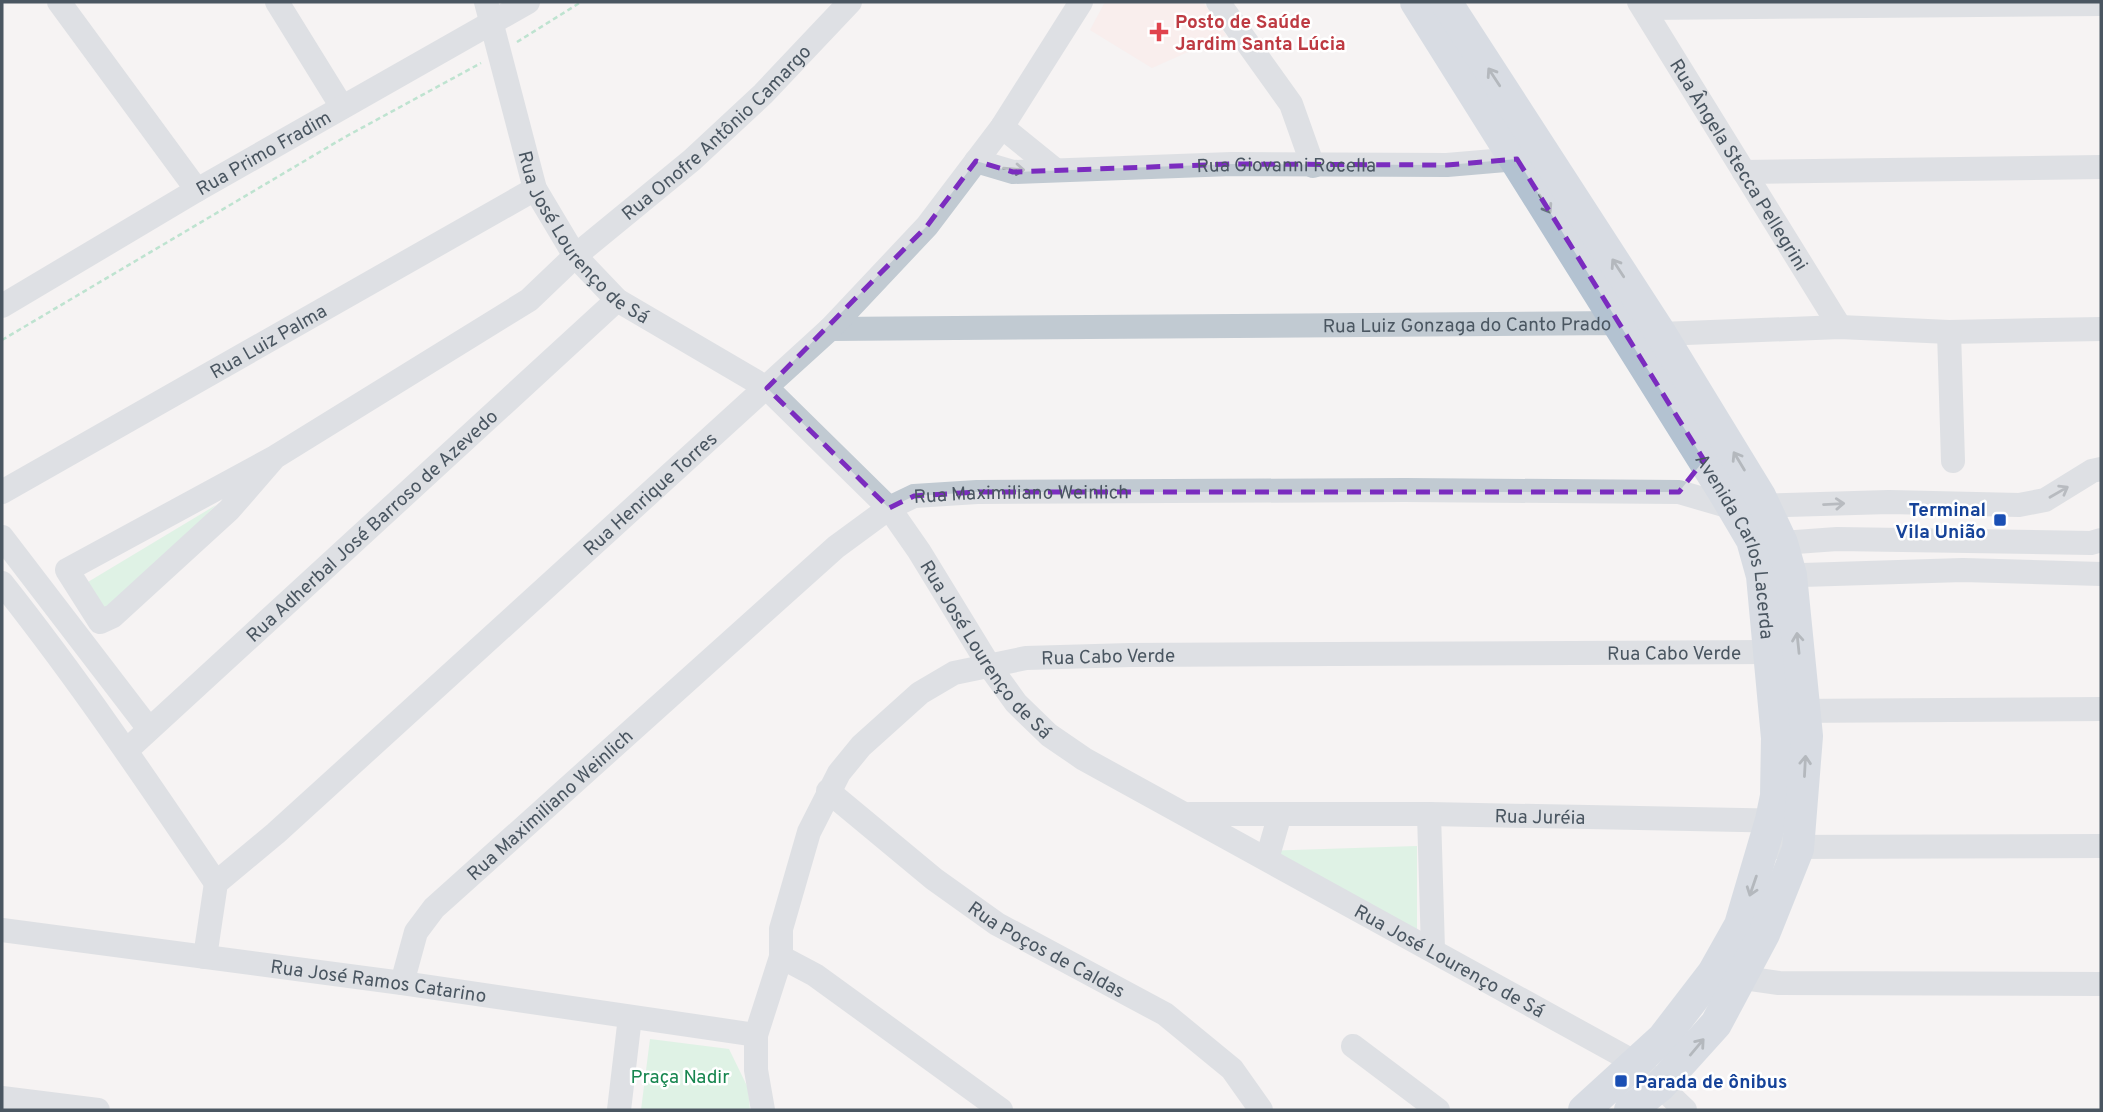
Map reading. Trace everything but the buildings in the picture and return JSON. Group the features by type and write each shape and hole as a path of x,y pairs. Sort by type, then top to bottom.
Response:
{"main road":[{"name":"Avenida Carlos Lacerda","path":"1416,2 1531,164 1661,334 1766,508 1782,543 1768,652 1790,711"},
{"name":"Avenida Carlos Lacerda","path":"1446,2 1531,164 1620,323 1752,540 1777,576 1790,711 1777,772 1784,834 1744,978 1716,1024 1660,1086 1630,1110"},
{"name":"Avenida Carlos Lacerda","path":"1584,1110 1663,1038 1713,973 1740,925 1784,834"}],"street":[{"path":"59,2 197,190"},
{"path":"277,2 342,107"},
{"name":"Rua Primo Fradim","path":"2,306 342,107 490,11 528,2"},
{"name":"Rua Onofre Antônio Camargo","path":"275,457 518,307 575,256 692,160 763,94 850,2"},
{"name":"Rua Henrique Torres","path":"216,883 286,824 830,329 927,226 1002,127 1081,2"},
{"path":"1218,2 1291,104 1313,166"},
{"path":"1642,5 2101,5"},
{"name":"Rua Ângela Stecca Pellegrini","path":"1642,5 1840,327"},
{"name":"Rua José Lourenço de Sá","path":"490,11 535,189 575,256 617,300 768,388 888,508 953,601 990,667 1016,703 1049,735 1084,759 1636,1063 1685,1110"},
{"path":"1002,127 1053,168"},
{"name":"Rua Giovanni Rocella","path":"976,161 1013,172 1053,168 1232,164 1531,164"},
{"path":"1744,172 2101,167"},
{"name":"Rua Luiz Palma","path":"2,492 535,189"},
{"name":"Rua Adherbal José Barroso de Azevedo","path":"127,750 617,300"},
{"name":"Rua Luiz Gonzaga do Canto Prado","path":"830,329 1620,323 1661,334 1840,327 1949,332 2101,329"},
{"path":"1949,332 1952,461"},
{"path":"1675,412 1689,422 1741,503 1766,508 1889,502 2019,505 2045,500 2092,471 2101,469"},
{"path":"67,570 100,622 106,622 229,510 275,457"},
{"path":"42,587 67,570 275,457"},
{"path":"1679,492 1704,460"},
{"name":"Rua Maximiliano Weinlich","path":"402,983 416,932 434,908 836,547 888,508 914,496 977,492 1405,489 1679,492 1734,508"},
{"path":"2,537 149,729"},
{"path":"1782,543 1837,539 2101,540"},
{"path":"1777,576 1963,570 2101,574"},
{"path":"2,583 55,650 127,750 216,883 205,957"},
{"name":"Rua Cabo Verde","path":"763,1110 756,1070 756,1035 781,957 781,929 809,832 828,791 862,746 920,693 954,673 1026,658 1129,655 1768,652"},
{"path":"1790,711 2101,709"},
{"name":"Rua Poços de Caldas","path":"828,791 934,879 998,924 1165,1014 1232,1069 1261,1110"},
{"name":"Rua Juréia","path":"1187,814 1429,814 1784,834 2101,846"},
{"path":"1268,859 1280,814"},
{"path":"1429,814 1433,950"},
{"name":"Rua José Ramos Catarino","path":"2,930 402,983 756,1035"},
{"path":"781,957 814,975 1001,1110"},
{"path":"1744,978 1779,983 2101,984"},
{"path":"620,1110 631,1017"},
{"path":"1353,1046 1438,1110"},
{"path":"2,1098 98,1110"}],"path":[{"path":"512,45 581,2"},
{"path":"2,340 345,137 490,58"}],"highlighted area":[{"path":"1517,159 1704,460 1679,492 977,492 914,496 889,508 767,388 927,226 976,161 1013,172 1232,164 1447,165"}],"shaded area":[{"name":"Posto de Saúde Jardim Santa Lúcia","path":"1105,2 1203,2 1226,35 1152,68 1090,30"}],"green space":[{"path":"216,505 104,620 83,585"},
{"path":"1417,846 1417,936 1266,851"},
{"name":"Praça Nadir","path":"650,1039 729,1049 748,1088 750,1110 641,1110"}],"place":[{"name":"Posto de Saúde Jardim Santa Lúcia","path":"1159,32"},
{"name":"Terminal Vila União","path":"2000,520"},
{"name":"Parada de ônibus","path":"1621,1081"}]}
